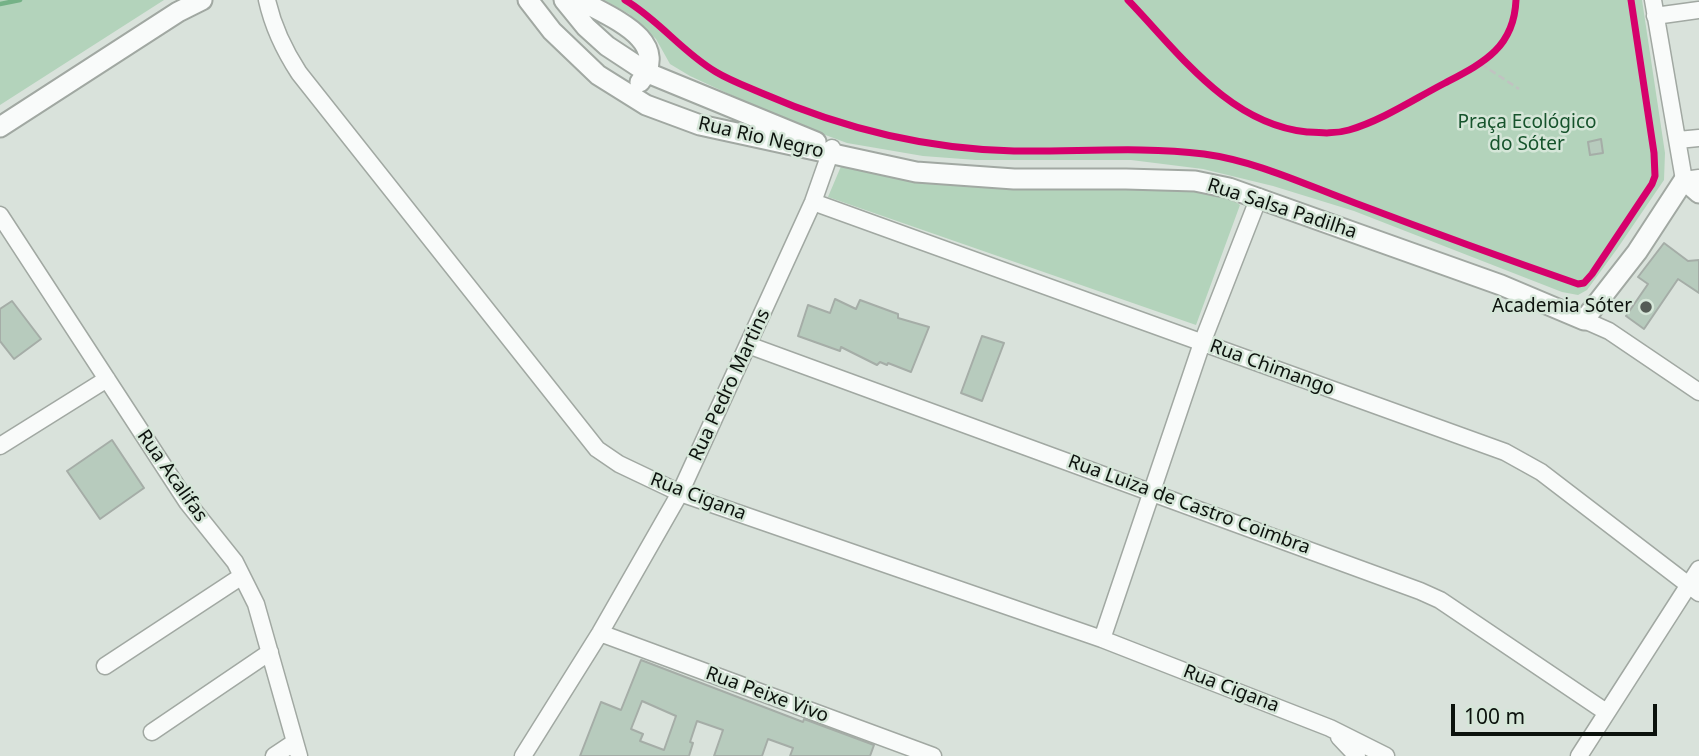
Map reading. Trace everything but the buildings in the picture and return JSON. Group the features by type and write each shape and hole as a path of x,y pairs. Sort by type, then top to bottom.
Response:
{"main road":[{"path":"0,127 178,12 202,0"},
{"path":"514,0 552,30"},
{"name":"Rua Rio Negro","path":"528,0 580,60 597,75 646,105 700,125 834,153"},
{"name":"Rua Rio Negro","path":"564,0 586,27 607,46 648,73 834,153"},
{"path":"580,0 628,27 648,46 650,55 648,73 640,83 625,84 580,60"},
{"name":"Rua Salsa Padilha","path":"834,153 889,167 964,177 1195,181 1229,188 1501,285 1584,320"},
{"path":"1584,320 1691,179 1699,193"}],"street":[{"name":"Rua Cigana","path":"267,0 272,22 299,73 597,449 620,464 680,493 1102,639 1330,728 1385,756"},
{"path":"1691,179 1678,140 1654,8 1699,10"},
{"path":"1678,140 1699,138"},
{"name":"Rua Pedro Martins","path":"523,756 600,634 680,493 834,153"},
{"path":"1102,639 1202,343 1259,197"},
{"name":"Rua Chimango","path":"813,202 1505,452 1541,472 1694,589"},
{"name":"Rua Acalifas","path":"0,215 187,502 235,562 256,604 297,749"},
{"path":"1584,320 1609,331 1699,393"},
{"name":"Rua Luiza de Castro Coimbra","path":"748,345 1153,491 1440,600 1606,712"},
{"path":"0,446 107,379"},
{"path":"1579,756 1606,712 1694,589 1699,569"},
{"path":"105,666 242,576"},
{"name":"Rua Peixe Vivo","path":"600,634 933,756"},
{"path":"152,732 270,652"},
{"name":"Rua Cigana","path":"1330,728 1357,756"},
{"path":"274,756 297,749"}],"path":[{"path":"1469,70 1490,56"},
{"path":"1481,64 1519,89"}],"green space":[{"path":"0,0 164,0 0,105"},
{"name":"Praça Ecológico do Sóter","path":"604,0 1642,0 1665,153 1664,180 1587,290 1578,295 1562,292 1354,211 1273,186 1203,169 1131,160 976,160 923,156 847,143 785,120 690,76 670,64 656,39 629,14"},
{"path":"842,164 1195,189 1225,195 1240,205 1196,325 828,197"}],"waterway":[{"path":"0,4 20,0"}],"cycle path":[{"path":"625,0 692,55 722,75 794,106 855,127 918,141 982,149 1157,150 1223,157 1281,174 1578,284 1584,283 1592,274 1655,176 1654,153 1631,0"},
{"path":"1128,0 1186,63 1230,101 1279,126 1328,133 1349,130 1374,121 1484,61 1503,42 1514,17 1516,0"}],"place":[{"name":"Academia Sóter","path":"1646,307"}]}
